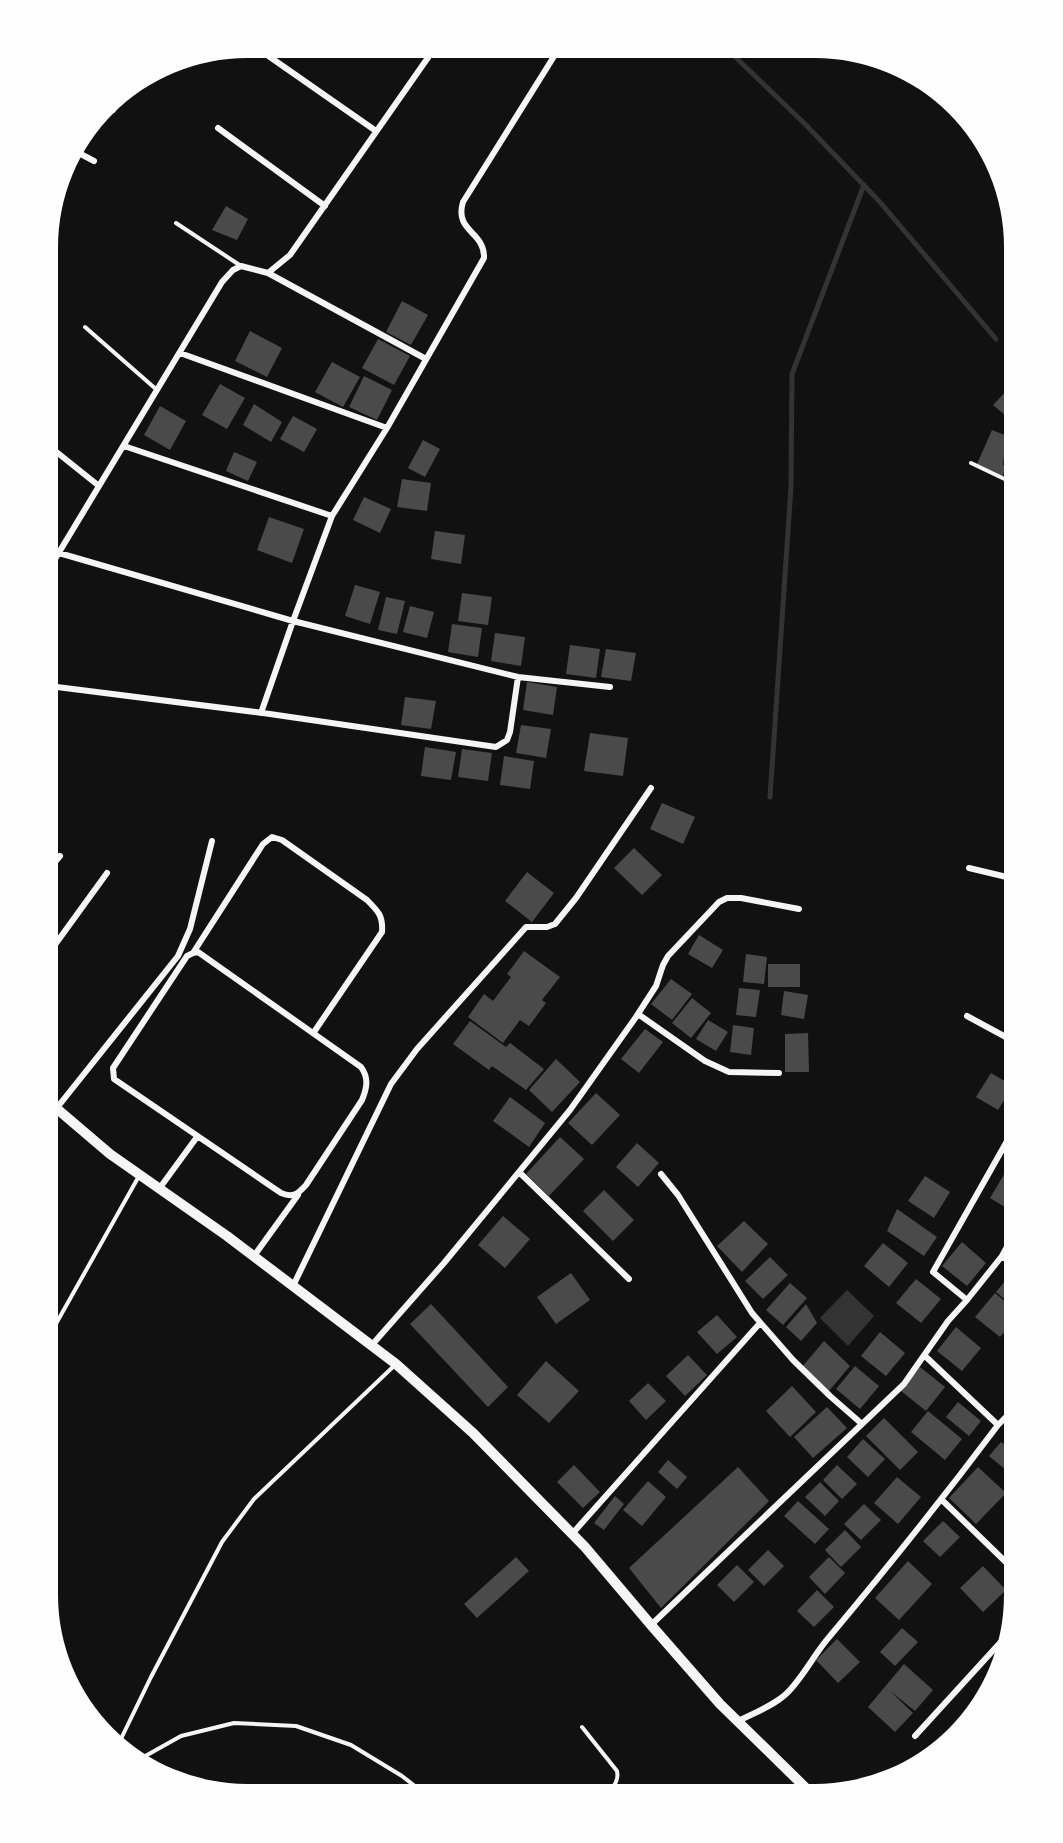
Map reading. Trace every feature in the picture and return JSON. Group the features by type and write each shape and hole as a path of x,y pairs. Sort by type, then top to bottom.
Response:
{"main road":[{"path":"58,1111 110,1154 254,1256 396,1364 473,1433 572,1534 720,1704 802,1784"}],"street":[{"path":"271,58 376,131"},
{"path":"268,273 290,255 428,58"},
{"path":"261,713 332,516 387,428 484,258 484,250 480,242 463,223 460,212 463,202 553,58"},
{"path":"218,128 326,206"},
{"path":"83,155 94,161"},
{"path":"426,359 268,273 242,266 233,270 222,282 59,554 293,621 518,677 610,687"},
{"path":"180,353 387,428"},
{"path":"124,446 332,516"},
{"path":"58,453 99,486"},
{"path":"58,687 261,713 496,747 507,740 510,732 518,677"},
{"path":"293,1286 391,1084 417,1049 526,927 547,927 555,924 576,898 651,788"},
{"path":"193,953 263,844 272,837 282,840 367,900 383,920 382,932 314,1032"},
{"path":"58,1099 178,956 190,929 212,841"},
{"path":"969,868 1004,876"},
{"path":"58,940 106,873"},
{"path":"371,1346 444,1263 570,1110 656,986 668,956 719,902 727,898 741,898 799,909"},
{"path":"254,1256 306,1185 362,1100 366,1090 366,1073 314,1032 204,955 198,952 193,953 187,956 113,1068 113,1074 117,1082 281,1193 294,1196 300,1192"},
{"path":"638,1014 705,1061 729,1072 779,1073"},
{"path":"967,1016 1004,1036"},
{"path":"159,1189 197,1137"},
{"path":"967,1300 933,1272 1004,1146"},
{"path":"519,1172 629,1279"},
{"path":"661,1174 678,1195 760,1323 793,1360 862,1424"},
{"path":"651,1626 904,1384 948,1321 1004,1252"},
{"path":"572,1534 760,1323"},
{"path":"924,1355 998,1425"},
{"path":"738,1721 786,1694 817,1651 942,1500 1004,1419"},
{"path":"942,1500 1004,1560"},
{"path":"915,1736 997,1646"}],"lane":[{"path":"176,223 242,266"},
{"path":"85,327 157,391"},
{"path":"971,463 1004,479"},
{"path":"58,1320 139,1175"},
{"path":"122,1736 222,1542 254,1499 396,1364"},
{"path":"147,1755 181,1736 234,1723 296,1726 351,1745 412,1784"},
{"path":"582,1727 617,1771 618,1777 615,1784"}],"shaded area":[{"path":"847,1290 874,1316 848,1346 820,1318"}],"building":[{"path":"226,206 248,219 237,240 212,230"},
{"path":"402,301 428,315 411,345 386,332"},
{"path":"250,331 282,348 267,377 235,361"},
{"path":"378,339 410,356 394,385 362,368"},
{"path":"332,362 360,377 343,407 315,392"},
{"path":"364,376 392,390 377,420 349,407"},
{"path":"220,384 245,398 227,429 202,415"},
{"path":"1004,394 1004,414 993,405"},
{"path":"254,404 282,422 271,442 243,425"},
{"path":"160,406 186,421 170,450 144,435"},
{"path":"293,416 317,429 304,452 280,439"},
{"path":"992,430 1004,435 1004,473 1002,476 977,464"},
{"path":"423,440 440,449 425,477 408,468"},
{"path":"234,452 257,462 248,481 226,471"},
{"path":"402,479 431,483 427,511 397,507"},
{"path":"364,497 391,509 380,533 353,520"},
{"path":"269,517 304,529 292,563 257,550"},
{"path":"435,531 465,535 461,564 431,559"},
{"path":"355,585 380,592 370,624 345,616"},
{"path":"462,593 492,597 488,625 458,621"},
{"path":"386,597 405,601 397,634 378,630"},
{"path":"410,606 434,612 427,638 403,632"},
{"path":"452,624 482,628 478,657 448,652"},
{"path":"495,633 525,637 521,666 491,661"},
{"path":"570,645 600,649 596,678 566,674"},
{"path":"606,649 636,653 631,681 601,677"},
{"path":"527,682 557,687 553,715 523,710"},
{"path":"405,697 436,701 431,729 401,725"},
{"path":"521,725 551,729 546,758 516,753"},
{"path":"590,733 628,738 623,776 584,771"},
{"path":"425,747 456,752 451,780 421,776"},
{"path":"462,749 492,753 488,781 458,777"},
{"path":"504,756 534,761 530,789 500,785"},
{"path":"662,803 695,817 683,844 650,829"},
{"path":"634,848 662,875 642,895 614,868"},
{"path":"527,872 554,893 532,922 505,901"},
{"path":"699,935 723,950 712,968 688,954"},
{"path":"524,951 560,977 542,1000 546,1003 529,1026 520,1020 503,1043 468,1017 484,994 493,1001 511,977 507,974"},
{"path":"746,954 767,957 764,984 743,982"},
{"path":"768,964 800,964 800,987 768,987"},
{"path":"671,979 692,994 672,1020 651,1004"},
{"path":"739,988 760,990 756,1017 736,1015"},
{"path":"784,991 808,995 804,1019 781,1015"},
{"path":"692,998 711,1013 691,1038 672,1023"},
{"path":"708,1020 728,1032 716,1051 696,1039"},
{"path":"470,1021 506,1047 510,1043 544,1069 526,1090 492,1066 489,1070 453,1044"},
{"path":"733,1025 754,1028 751,1055 730,1052"},
{"path":"645,1029 663,1042 639,1073 621,1059"},
{"path":"808,1033 809,1072 785,1072 785,1034"},
{"path":"556,1059 580,1082 552,1112 529,1090"},
{"path":"991,1073 1004,1081 1004,1100 998,1110 976,1097"},
{"path":"596,1093 620,1115 592,1145 568,1123"},
{"path":"510,1097 545,1123 529,1147 493,1121"},
{"path":"560,1137 584,1159 549,1196 526,1174"},
{"path":"637,1143 659,1163 638,1187 616,1167"},
{"path":"1004,1174 1004,1207 990,1198"},
{"path":"925,1176 950,1192 934,1218 908,1201"},
{"path":"604,1190 634,1220 613,1241 583,1211"},
{"path":"897,1209 937,1237 924,1256 887,1231"},
{"path":"503,1216 530,1239 505,1268 478,1245"},
{"path":"744,1221 768,1244 742,1272 717,1246"},
{"path":"962,1242 986,1263 967,1286 942,1266"},
{"path":"883,1243 908,1263 889,1287 864,1266"},
{"path":"770,1257 788,1275 763,1299 745,1281"},
{"path":"571,1273 590,1300 556,1324 537,1297"},
{"path":"916,1279 941,1299 921,1323 896,1303"},
{"path":"1004,1282 1004,1299 996,1292"},
{"path":"790,1283 807,1298 783,1325 766,1310"},
{"path":"995,1293 1004,1301 1004,1332 1000,1337 975,1317"},
{"path":"431,1304 508,1387 488,1407 410,1324"},
{"path":"806,1304 817,1323 801,1341 786,1327"},
{"path":"717,1315 737,1337 717,1354 697,1332"},
{"path":"956,1327 981,1348 962,1371 937,1351"},
{"path":"880,1332 905,1353 886,1376 861,1356"},
{"path":"824,1341 850,1366 829,1391 802,1367"},
{"path":"688,1355 707,1375 685,1396 666,1376"},
{"path":"546,1361 579,1391 549,1423 517,1395"},
{"path":"855,1366 879,1386 860,1409 836,1389"},
{"path":"920,1367 945,1387 926,1411 901,1391"},
{"path":"648,1383 666,1401 646,1420 629,1401"},
{"path":"792,1386 816,1412 790,1437 766,1411"},
{"path":"958,1402 981,1421 969,1436 946,1417"},
{"path":"827,1407 847,1428 813,1458 794,1437"},
{"path":"928,1411 962,1439 945,1460 911,1432"},
{"path":"884,1418 918,1452 900,1470 866,1436"},
{"path":"863,1439 885,1459 868,1477 847,1457"},
{"path":"1001,1442 1004,1444 1004,1468 989,1456"},
{"path":"668,1460 687,1477 677,1489 658,1472"},
{"path":"574,1465 600,1492 583,1508 557,1482"},
{"path":"837,1465 857,1484 842,1499 823,1480"},
{"path":"738,1467 769,1501 661,1608 629,1568"},
{"path":"978,1467 1004,1491 1004,1495 976,1524 949,1498"},
{"path":"897,1477 921,1497 898,1524 874,1503"},
{"path":"648,1481 666,1497 642,1526 623,1510"},
{"path":"820,1482 839,1501 825,1516 805,1497"},
{"path":"615,1496 624,1504 604,1530 594,1523"},
{"path":"798,1501 829,1529 815,1544 784,1516"},
{"path":"864,1504 881,1520 861,1540 844,1524"},
{"path":"943,1521 960,1537 940,1557 923,1541"},
{"path":"845,1530 861,1547 841,1567 825,1550"},
{"path":"768,1550 784,1566 764,1586 748,1570"},
{"path":"516,1557 529,1571 477,1618 464,1604"},
{"path":"829,1557 845,1573 825,1594 809,1577"},
{"path":"908,1561 932,1584 899,1620 875,1598"},
{"path":"737,1565 754,1582 734,1602 717,1585"},
{"path":"983,1566 1004,1588 1004,1592 983,1612 960,1588"},
{"path":"817,1590 834,1607 814,1627 797,1611"},
{"path":"902,1628 918,1642 895,1666 880,1652"},
{"path":"837,1639 860,1662 838,1683 816,1660"},
{"path":"904,1664 933,1690 915,1711 890,1691 913,1713 895,1732 868,1707"}],"waterway":[{"path":"736,58 805,124 879,201 996,339"},
{"path":"770,797 791,487 792,374 864,185"}]}
